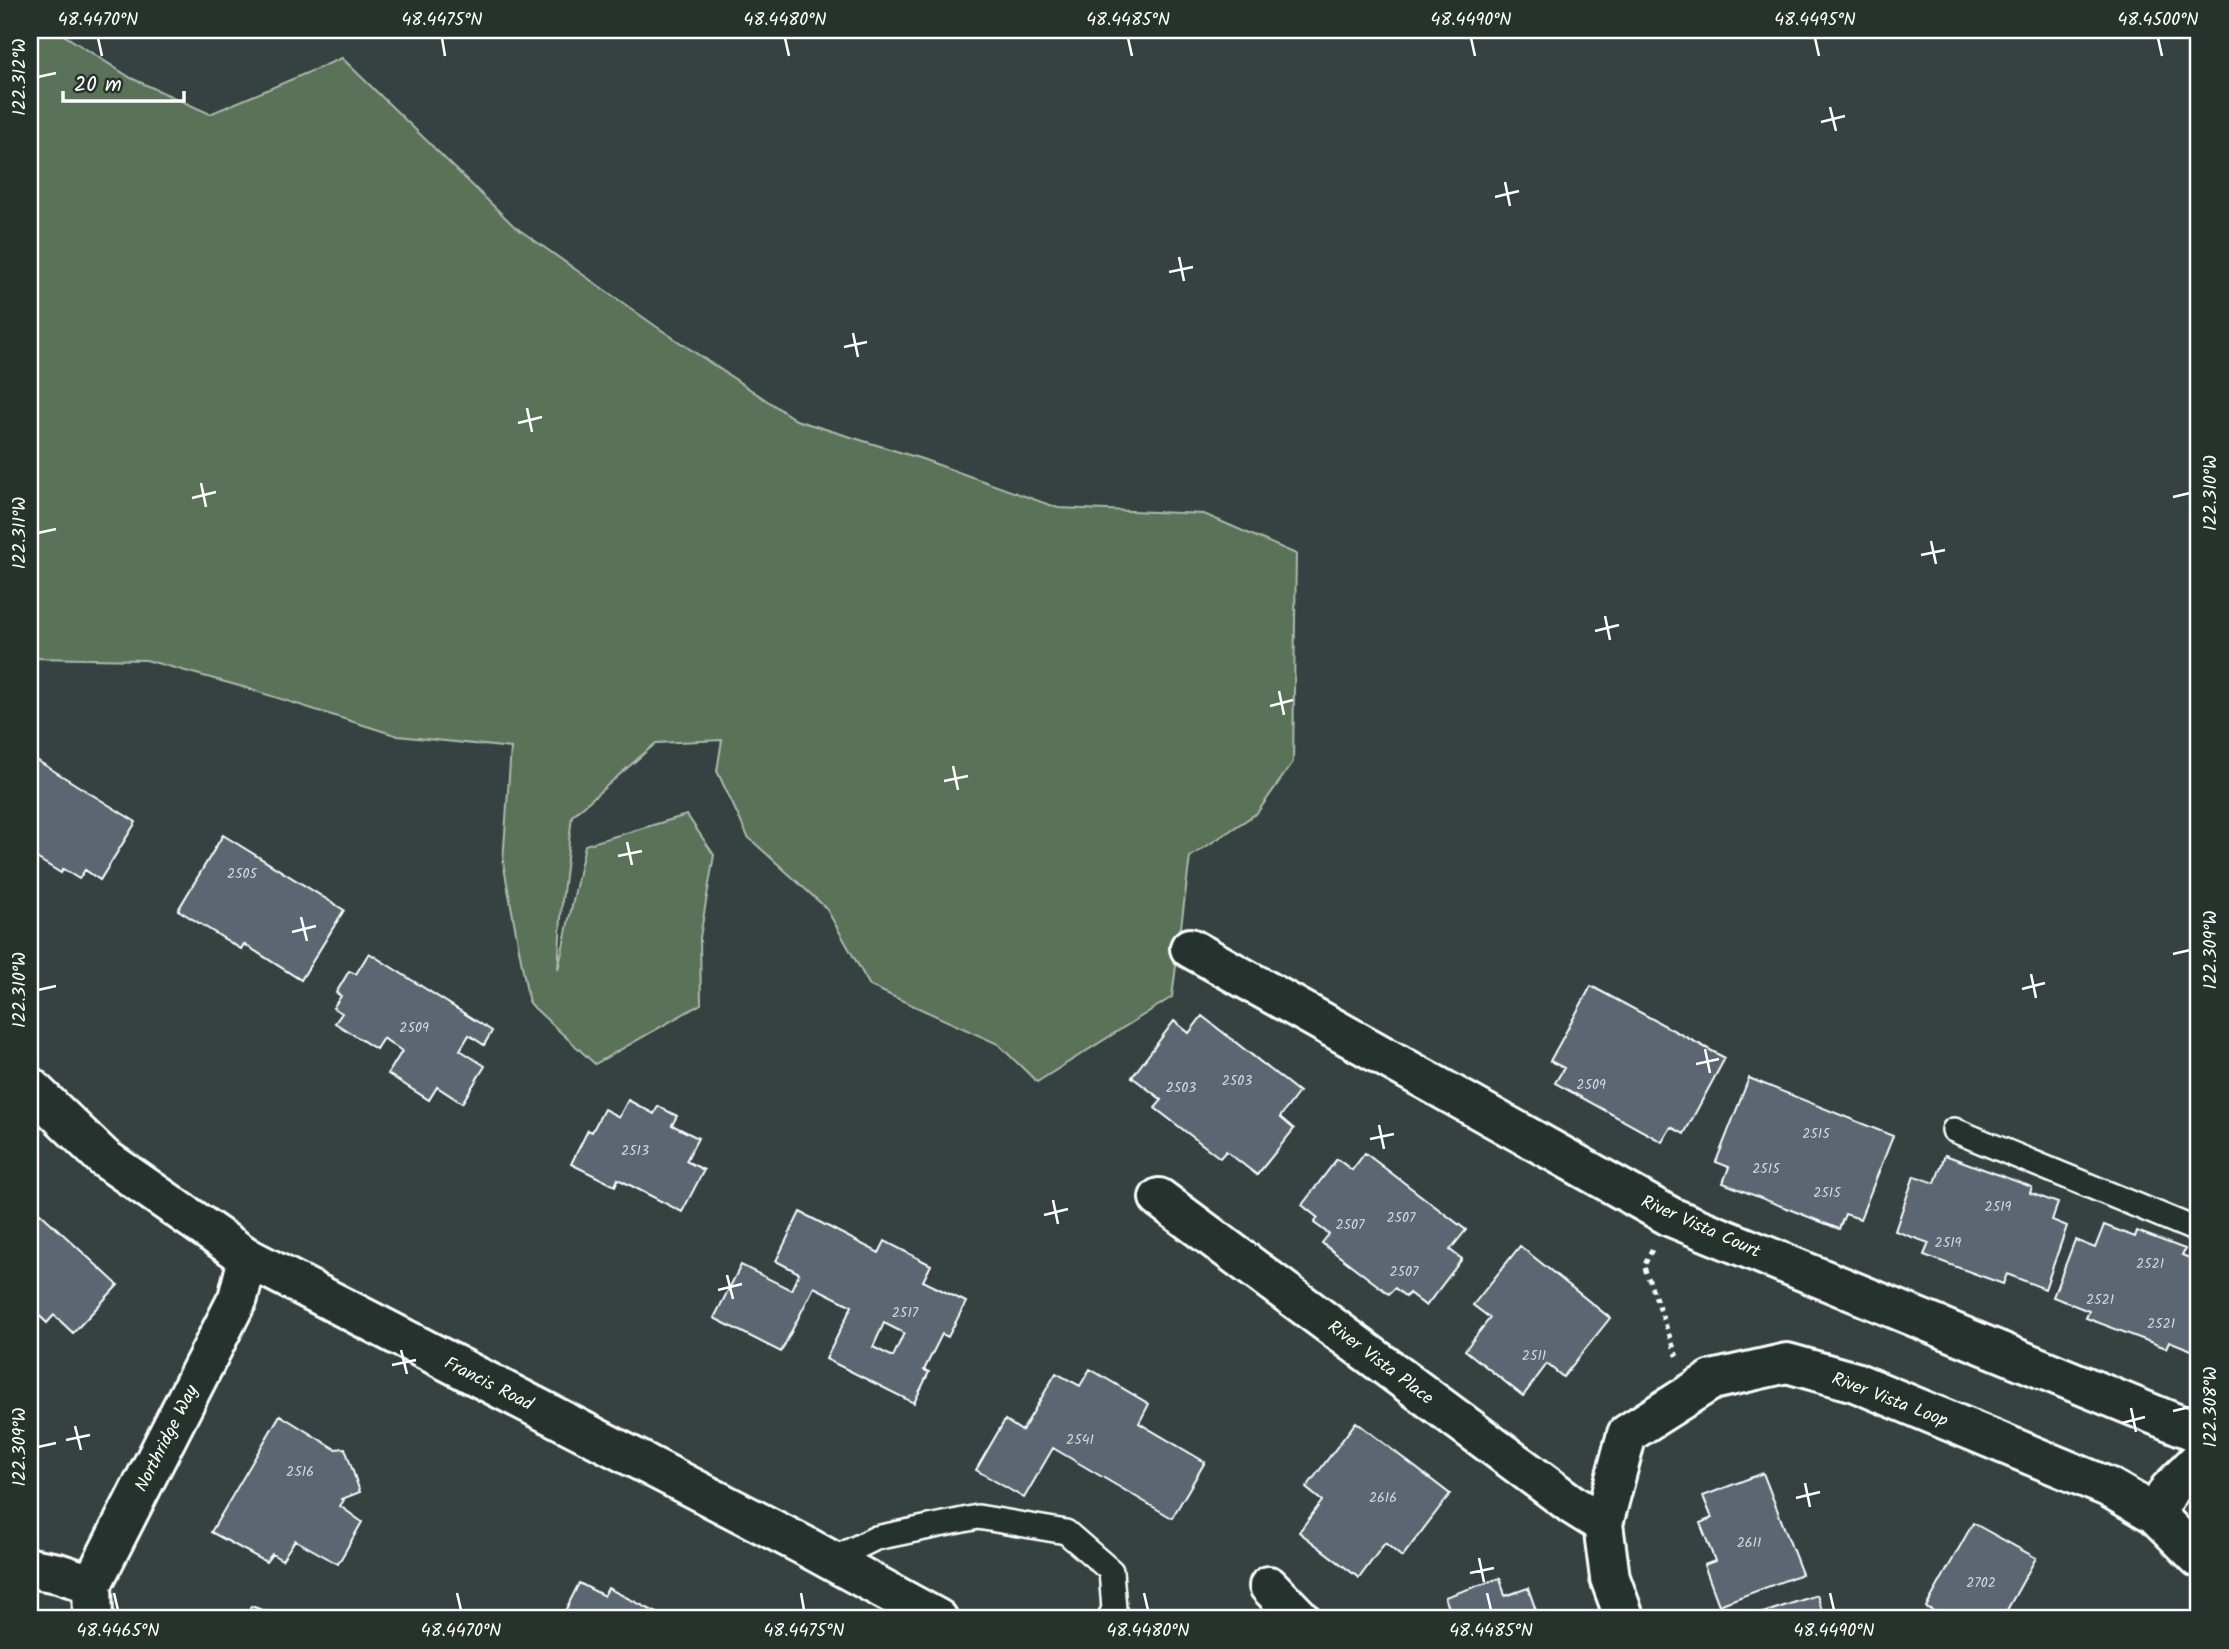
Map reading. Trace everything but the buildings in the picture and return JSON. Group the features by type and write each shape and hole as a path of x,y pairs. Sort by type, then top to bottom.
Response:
{"street":[{"name":"River Vista Court","path":"1190,948 1671,1217 2199,1433"},
{"name":"Francis Road","path":"30,1087 104,1158 248,1258 831,1560 938,1619"},
{"name":"River Vista Place","path":"1160,1198 1574,1506 1603,1524"},
{"name":"Northridge Way","path":"93,1602 238,1298 248,1258"},
{"name":"River Vista Loop","path":"1625,1619 1610,1578 1603,1524 1628,1434 1712,1380 1787,1363 1855,1382 2108,1487 2155,1514 2199,1558"},
{"path":"2155,1514 2169,1490 2199,1460"},
{"path":"30,1568 58,1573 93,1602"},
{"path":"1269,1586 1301,1619"}],"lane":[{"path":"1954,1130 2199,1231"},
{"path":"831,1560 876,1538 978,1517 1066,1532 1111,1571 1114,1609 1109,1619"}],"path":[{"path":"1671,1217 1644,1266 1680,1363"}],"green space":[{"path":"30,30 56,30 131,78 210,114 342,58 514,226 657,327 796,420 922,459 1058,508 1204,514 1296,554 1293,762 1257,813 1190,857 1172,997 1037,1082 998,1044 870,986 826,908 748,837 717,771 722,740 656,743 572,816 562,901 558,970 585,845 687,815 714,855 700,937 701,1004 595,1064 529,1003 503,862 511,748 398,736 243,687 146,660 30,658"}]}
